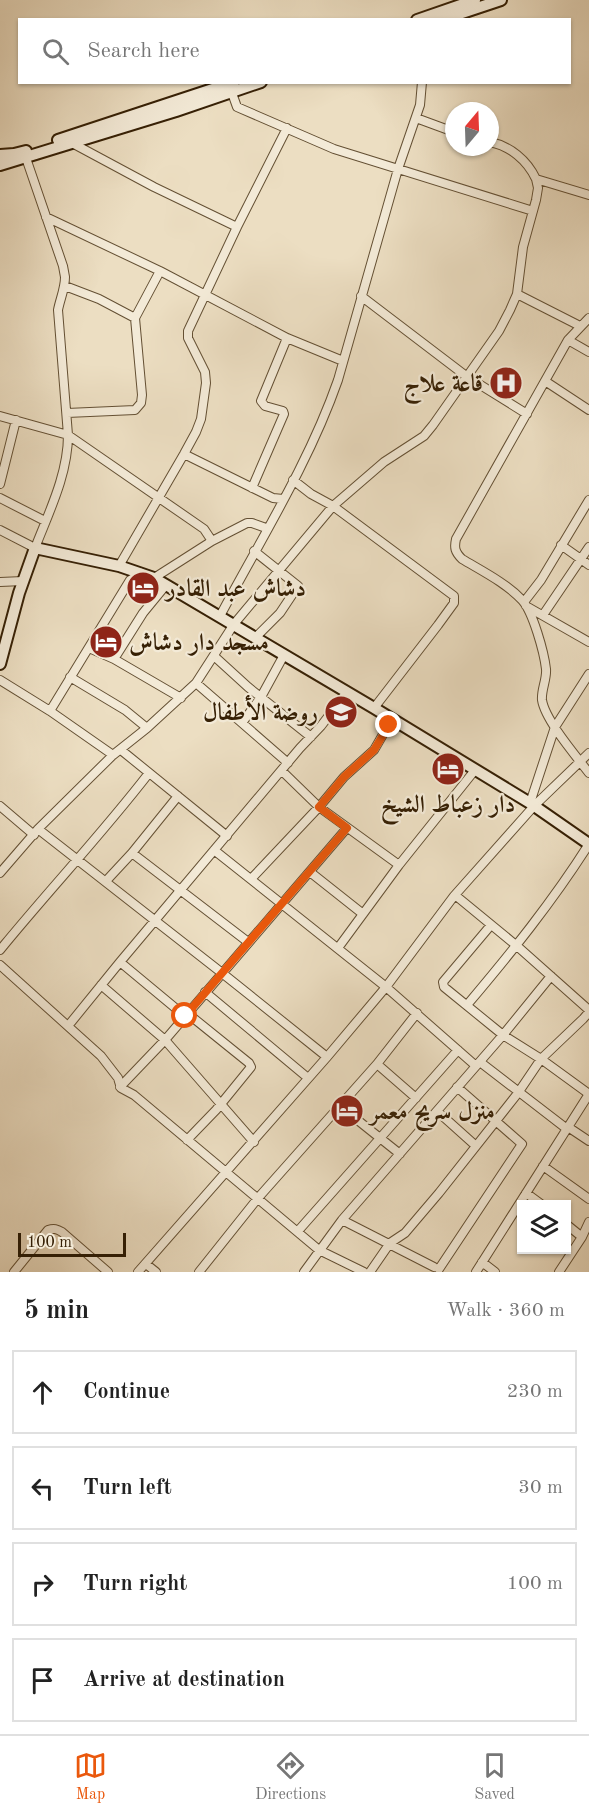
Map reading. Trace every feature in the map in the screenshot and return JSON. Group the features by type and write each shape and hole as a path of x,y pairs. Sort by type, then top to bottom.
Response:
{"street":[{"path":"422,18 475,0"},
{"path":"447,18 501,0"},
{"path":"0,165 24,155 252,84"},
{"path":"220,616 293,480 328,409 398,169 420,105 421,84"},
{"path":"233,88 237,107 334,149 533,211"},
{"path":"0,155 24,155 72,143 233,88"},
{"path":"416,118 445,129"},
{"path":"119,566 196,432 201,418 206,383 204,367 188,338 188,331 204,294 287,128"},
{"path":"72,143 154,187 237,227"},
{"path":"0,873 36,832 117,752 196,683 234,624 333,506 392,456 424,436 499,331 517,294 522,246 538,188 533,172 511,150 499,144"},
{"path":"0,664 23,581 65,467 68,452 67,412 58,310 65,286 63,266 24,155"},
{"path":"536,178 589,195"},
{"path":"46,217 160,271 287,338 343,362"},
{"path":"67,412 135,410 139,407 142,395 135,318 160,271"},
{"path":"65,286 99,299 135,318"},
{"path":"517,294 580,326"},
{"path":"361,296 466,376 527,414"},
{"path":"589,318 568,340 456,539 454,547 462,559 512,591 525,604 589,642"},
{"path":"252,488 284,414 283,411 265,406 261,401 287,338"},
{"path":"568,340 589,352"},
{"path":"545,381 589,410"},
{"path":"0,416 68,435 204,529 212,541"},
{"path":"0,484 16,420"},
{"path":"184,454 273,498 283,499"},
{"path":"293,480 311,494 333,506 454,596 454,603 374,708"},
{"path":"0,498 45,521"},
{"path":"525,604 589,500"},
{"path":"154,578 212,541 247,523 266,528"},
{"path":"0,530 35,548 119,566 154,578 392,719 532,805 589,844 563,884 517,946 467,1005"},
{"path":"561,545 589,565"},
{"path":"543,615 589,547"},
{"path":"254,550 298,585 280,613 255,638"},
{"path":"50,711 130,580 141,573"},
{"path":"0,582 23,581"},
{"path":"114,659 142,613 166,585"},
{"path":"525,604 537,634 546,670 542,701 555,727 589,773"},
{"path":"89,648 114,659 181,698"},
{"path":"242,723 261,697 284,655"},
{"path":"214,656 248,687 311,737"},
{"path":"532,805 555,727 589,674"},
{"path":"70,677 125,710 147,728"},
{"path":"0,680 149,773 227,836"},
{"path":"196,683 288,764"},
{"path":"68,1026 180,890 321,726 347,692"},
{"path":"251,879 344,777 374,750 392,719"},
{"path":"138,1272 327,1057 386,987 454,895 532,805 589,753"},
{"path":"338,948 399,865 475,770"},
{"path":"282,771 319,807 399,865"},
{"path":"0,950 149,773"},
{"path":"106,881 178,796"},
{"path":"0,806 106,881 327,1057"},
{"path":"120,1087 165,1040 347,828"},
{"path":"214,850 386,987 458,1050 589,1141"},
{"path":"132,853 248,942"},
{"path":"310,872 363,914"},
{"path":"370,1272 390,1243 405,1233 476,1146 519,1092 541,1059 583,1020 589,1011 517,946 454,895"},
{"path":"476,1272 589,1094 503,1035 444,987 443,982 491,925"},
{"path":"120,962 251,1066 220,1105 187,1140"},
{"path":"0,965 101,1056 118,1078 120,1087 134,1095 320,1250 364,1272"},
{"path":"304,1272 342,1220 503,1035 551,976"},
{"path":"101,985 165,1040 254,1142"},
{"path":"206,992 308,1078"},
{"path":"199,1272 258,1198 377,1064 417,1013"},
{"path":"298,1231 458,1050"},
{"path":"377,1064 416,1098"},
{"path":"342,1220 390,1243 437,1270 522,1143 457,1087"},
{"path":"340,1106 400,1154"},
{"path":"437,1111 476,1146"},
{"path":"543,1166 589,1199"},
{"path":"526,1193 536,1200"},
{"path":"559,1272 589,1222"},
{"path":"571,1227 582,1237"},
{"path":"14,1272 48,1230 52,1229 62,1232 108,1272"},
{"path":"482,1262 495,1272"},
{"path":"146,1264 156,1272"}],"place":[{"name":"قاعة علاج","path":"506,383"},
{"name":"دشاش عبد القادر","path":"143,588"},
{"name":"مسجد دار دشاش","path":"106,642"},
{"name":"روضة الأطفال","path":"341,712"},
{"name":"دار زعباط الشيخ","path":"448,769"},
{"name":"منزل سريح معمر","path":"347,1111"}],"route":[{"path":"185,1016 347,828 319,807 344,777 374,750 389,725"}]}
